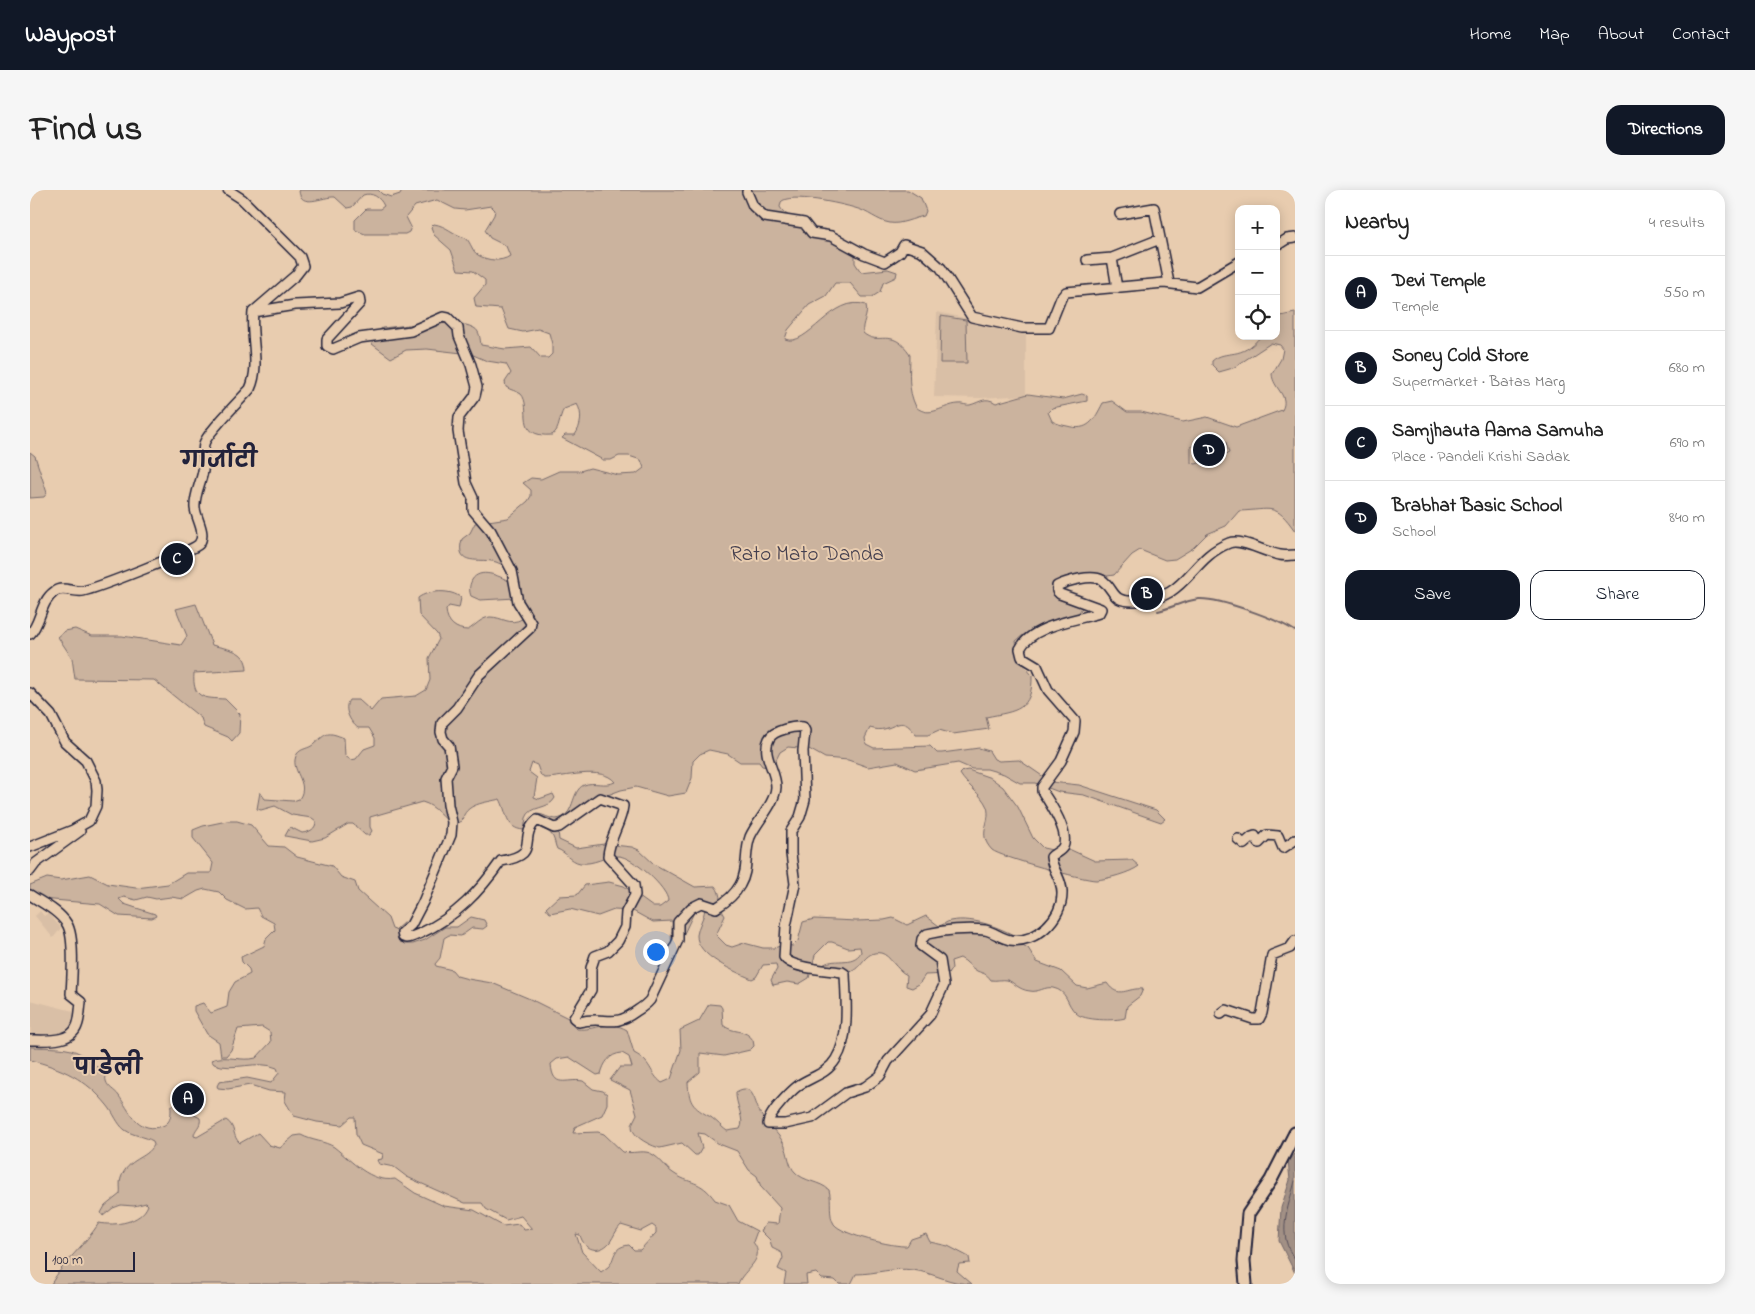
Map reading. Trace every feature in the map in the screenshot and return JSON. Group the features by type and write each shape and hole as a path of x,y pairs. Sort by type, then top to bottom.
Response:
{"main road":[{"path":"1246,1284 1244,1261 1248,1214 1271,1180 1295,1133"}],"street":[{"path":"30,634 37,625 41,612 53,592 60,589 81,591 110,583 166,558 192,550 199,544 201,534 195,505 203,471 204,444 250,389 253,382 255,361 252,339 253,312 302,268 302,261 242,198 228,190"},
{"path":"747,192 753,206 765,216 804,223 812,233 832,236 864,254 885,262 900,252 904,245 922,251 941,268 972,317 1022,328 1049,328 1061,298 1066,292 1169,283 1196,287 1235,264"},
{"path":"1120,214 1154,208 1169,283"},
{"path":"1280,243 1287,239 1295,238"},
{"path":"1088,260 1112,258 1160,240"},
{"path":"1112,258 1117,288"},
{"path":"253,312 295,305 340,303 359,297 360,303 327,339 327,346 333,349 359,338 411,330 443,318 453,320 458,328 458,336 471,365 477,387 475,396 459,417 458,431 466,483 472,498 473,510 491,531 512,571 518,602 531,623 530,628 479,676 457,708 442,723 441,732 443,739 449,746 452,766 446,778 452,835 424,902 411,925 402,933 403,937 408,938 434,927 461,909 484,885 501,861 517,858 524,853 528,844 528,834 532,825 537,820 554,828 559,827 600,798 623,806 622,817 611,841 608,856 634,884 635,895 626,912 625,927 618,941 608,951 595,956 591,968 591,990 574,1018 579,1022 598,1018 612,1022 624,1021 644,1008 650,1000 678,940 678,922 682,917 700,903 716,908 737,891 745,873 751,835 774,795 776,785 767,755 769,739 772,734 803,727 805,731 803,751 805,800 800,817 791,831 791,854 795,884 786,926 784,957 786,962 793,964 845,974 847,1013 842,1047 832,1064 820,1075 799,1086 775,1109 768,1120 768,1124 785,1124 812,1118 846,1093 865,1087 880,1076 888,1061 930,1015 944,985 945,979 940,960 921,946 922,939 927,934 976,930 988,931 1008,940 1020,940 1046,927 1057,914 1061,905 1062,888 1051,858 1061,849 1064,838 1058,819 1042,791 1042,787 1062,761 1074,732 1075,721 1048,690 1037,666 1022,657 1020,649 1030,639 1054,624 1099,614 1101,609 1060,594 1057,586 1096,578 1103,581 1114,596 1122,600 1146,600 1170,594 1191,571 1228,543 1237,541 1281,555 1295,555"},
{"path":"30,693 51,715 65,742 86,761 98,790 96,806 89,821 77,834 36,862 30,871"},
{"path":"30,847 73,830 89,821"},
{"path":"1238,839 1244,844 1255,836 1259,843 1267,835 1278,836 1283,848 1295,840"},
{"path":"30,895 52,909 68,925 73,954 71,994 81,1002 77,1025 69,1035 64,1038 30,1040"},
{"path":"1221,1014 1226,1010 1253,1019 1260,1019 1272,956 1290,948 1295,941"}],"shaded area":[{"path":"937,312 1026,331 1026,395 981,398 934,397"},
{"path":"1215,436 1226,442 1229,453 1196,464 1191,463 1191,447"},
{"path":"40,911 44,916 48,913 61,928 53,938 35,916"},
{"path":"30,1000 73,1011 75,1022 62,1034 31,1039"}],"green space":[{"name":"Rato Mato Danda","path":"299,190 378,190 382,194 391,197 400,194 402,190 908,190 921,198 926,211 924,216 898,223 885,222 860,209 828,202 794,198 781,202 780,207 789,216 855,253 855,263 861,272 888,269 897,272 896,277 883,283 880,292 872,297 862,297 850,283 835,283 826,296 809,305 788,330 785,339 793,340 802,336 843,307 854,303 866,305 867,313 863,333 869,337 897,341 910,354 911,394 916,407 926,412 958,404 970,405 983,400 996,403 1028,394 1063,399 1082,394 1087,396 1087,401 1052,408 1048,412 1052,421 1074,427 1086,426 1097,415 1103,403 1112,401 1127,412 1141,412 1183,422 1207,417 1236,427 1282,410 1284,405 1283,396 1275,384 1272,374 1281,359 1283,349 1280,345 1271,343 1233,368 1219,372 1212,365 1212,361 1223,355 1247,349 1257,340 1280,340 1280,316 1295,313 1295,531 1282,516 1272,510 1239,511 1226,526 1207,534 1193,548 1175,559 1165,560 1140,550 1132,555 1114,575 1054,584 1051,588 1056,598 1083,606 1078,614 1037,627 1016,641 1019,660 1032,675 1032,687 1026,703 1014,711 986,717 989,729 953,734 939,730 928,735 916,735 905,724 900,723 885,729 870,728 865,738 866,744 874,748 930,746 937,753 942,753 979,748 989,751 994,759 999,761 1019,760 1051,782 1079,785 1156,810 1165,819 1161,822 1084,795 1059,792 1035,783 1020,783 1004,774 987,769 972,769 958,763 915,770 897,762 868,767 848,760 825,758 809,749 788,747 780,752 772,768 762,766 759,762 740,762 728,754 709,750 700,754 693,761 692,778 686,793 668,796 636,787 621,790 586,803 558,830 559,840 576,848 604,844 632,847 639,850 654,864 695,887 715,886 719,893 725,916 716,935 726,945 732,947 744,943 763,948 774,948 783,945 793,946 798,941 803,922 814,919 856,921 893,918 907,925 926,916 939,926 950,921 969,920 998,928 1025,941 1019,943 1028,948 1037,962 1061,971 1077,986 1087,988 1107,983 1115,991 1119,992 1143,989 1140,996 1127,1006 1125,1018 1100,1020 1085,1018 1076,1013 1062,992 1058,990 1047,988 1030,991 1022,989 1007,980 991,980 960,958 951,961 952,968 948,974 925,975 919,984 912,988 906,986 907,975 881,953 871,954 857,968 849,972 836,970 822,966 826,963 853,959 861,952 860,947 848,948 832,942 828,942 815,955 809,978 799,984 787,982 773,985 771,980 777,969 776,964 763,965 756,977 752,979 718,962 703,950 698,943 697,935 705,909 697,906 681,940 673,945 671,939 672,921 653,922 633,911 614,910 598,916 570,909 550,913 546,908 559,896 577,895 585,885 609,882 624,886 653,907 660,907 668,901 662,888 656,881 632,861 618,856 590,863 577,862 557,849 551,834 539,827 535,822 534,817 537,814 556,819 567,814 577,793 584,785 615,782 601,774 592,773 545,778 541,776 537,765 532,763 529,772 537,778 534,797 539,799 553,794 555,798 552,802 528,814 524,830 518,829 510,823 500,799 471,807 464,815 462,821 454,825 432,806 422,802 370,817 372,831 369,835 365,835 353,824 348,824 325,838 312,841 285,836 290,827 302,833 312,830 316,821 312,818 292,815 275,806 261,810 257,809 260,792 265,799 293,801 299,799 302,787 295,765 297,754 312,746 325,735 334,734 344,738 345,756 351,760 356,759 364,749 375,745 375,738 369,728 358,728 350,719 347,711 349,700 359,700 371,711 381,699 416,696 426,690 430,680 429,658 439,639 437,634 419,615 418,598 422,595 446,592 461,598 459,608 449,606 446,610 450,622 464,630 468,630 481,620 490,617 513,622 522,619 524,613 516,598 480,600 471,596 471,582 475,576 480,574 490,574 509,581 517,578 517,573 499,563 465,558 461,548 462,539 470,533 475,523 508,518 528,501 531,496 531,490 523,483 531,478 541,479 559,471 580,471 590,468 618,475 636,474 644,468 641,460 629,456 619,456 611,460 603,460 562,438 565,435 575,435 577,431 581,416 577,404 564,409 557,430 552,435 540,435 532,432 528,427 524,400 521,394 506,387 505,382 511,373 506,364 487,361 471,354 427,349 406,350 391,358 372,344 374,334 382,328 429,323 454,323 476,329 481,345 505,349 531,347 541,358 548,358 552,354 549,333 538,329 523,332 509,329 501,309 476,307 474,298 485,285 485,280 473,271 458,270 451,250 434,235 431,227 434,224 443,226 466,238 474,251 482,257 494,260 510,256 506,246 490,238 485,230 494,215 495,210 491,206 465,210 455,209 437,200 415,206 406,217 411,227 409,232 405,234 365,234 355,230 355,220 366,209 380,209 384,206 375,196 370,194 363,195 352,207 347,208 335,197 313,201 303,199 300,196","holes":["1215,436 1226,442 1229,453 1196,464 1191,463 1191,447"]},
{"path":"941,316 966,320 967,363 940,363"},
{"path":"30,452 35,456 47,493 44,497 30,498"},
{"path":"196,604 212,645 240,654 246,663 247,670 194,673 197,692 205,697 225,699 240,714 239,733 232,741 228,737 204,727 201,718 154,680 75,679 72,658 58,637 65,631 75,629 92,636 122,636 181,645 187,636 176,609"},
{"path":"968,770 991,778 1003,787 1018,807 1033,838 1043,848 1057,851 1071,850 1095,861 1132,860 1139,866 1118,875 1096,880 1043,868 1010,858 992,850 985,838 988,818 987,807 960,774"},
{"path":"227,821 237,821 251,825 269,846 284,847 297,857 332,866 341,877 355,882 358,891 388,918 392,929 395,930 404,922 409,923 412,931 401,940 404,944 413,944 425,940 445,927 457,927 471,917 484,920 487,926 483,929 472,928 461,936 449,935 444,938 440,958 435,964 436,966 452,970 457,976 492,983 530,999 568,1018 577,1029 614,1025 627,1030 634,1053 644,1060 662,1083 671,1079 681,1050 680,1030 699,1021 709,1004 720,1005 722,1008 723,1025 750,1036 754,1046 750,1050 724,1056 700,1053 700,1072 688,1082 690,1098 694,1106 727,1131 740,1129 742,1121 736,1092 747,1089 753,1095 761,1115 784,1144 793,1169 803,1178 829,1190 831,1216 834,1224 857,1236 900,1246 907,1246 911,1239 926,1234 930,1242 948,1246 969,1257 970,1263 959,1264 957,1271 972,1284 964,1284 921,1271 906,1269 856,1274 851,1284 839,1284 835,1280 822,1279 816,1273 806,1275 807,1284 784,1284 786,1273 778,1269 783,1258 782,1253 772,1248 770,1240 761,1231 766,1223 778,1224 780,1208 761,1187 757,1176 749,1170 737,1151 719,1144 705,1134 698,1133 702,1148 698,1155 695,1155 682,1143 660,1148 641,1139 633,1131 632,1127 637,1114 630,1090 610,1080 620,1067 632,1067 629,1057 622,1053 610,1057 601,1074 597,1075 569,1057 557,1059 551,1064 554,1077 558,1080 583,1081 593,1089 607,1094 607,1104 602,1115 575,1127 573,1133 598,1132 604,1134 623,1152 650,1153 679,1177 700,1185 715,1200 729,1205 738,1221 757,1231 753,1242 757,1248 756,1259 738,1284 51,1284 99,1223 127,1222 140,1216 145,1211 148,1205 146,1203 134,1206 121,1205 113,1208 103,1216 101,1213 105,1206 120,1194 120,1180 124,1171 133,1162 151,1150 154,1145 153,1141 125,1130 99,1096 82,1081 63,1071 30,1060 30,1047 64,1049 81,1054 94,1065 104,1070 108,1085 117,1094 134,1119 145,1126 151,1128 166,1124 170,1117 171,1106 175,1104 200,1118 200,1123 194,1134 197,1137 226,1120 231,1125 240,1143 258,1133 269,1145 280,1148 294,1136 301,1135 327,1143 362,1170 377,1178 395,1179 415,1193 444,1206 474,1210 503,1226 519,1224 524,1230 532,1229 521,1216 506,1220 486,1209 482,1203 465,1203 407,1177 394,1167 379,1164 377,1160 382,1159 383,1154 361,1145 356,1134 355,1117 351,1117 342,1125 317,1122 294,1116 285,1101 286,1092 269,1091 250,1085 228,1089 218,1088 219,1082 247,1078 271,1083 279,1073 277,1068 262,1065 229,1067 214,1064 211,1060 216,1058 256,1058 271,1042 270,1032 262,1027 238,1029 231,1050 226,1056 221,1056 219,1042 207,1034 194,1011 194,1006 203,1003 211,1013 227,1007 229,992 235,982 250,974 241,957 264,946 266,939 275,930 274,923 261,916 257,908 245,909 227,900 219,892 205,889 184,899 171,897 156,899 147,897 136,900 124,897 119,899 124,904 155,914 156,916 152,918 119,916 100,904 30,898 30,885 47,878 61,880 90,875 108,884 136,888 168,884 186,873 211,873 213,863 193,838 193,830","holes":["621,1225 641,1231 652,1225 656,1228 656,1233 640,1250 634,1250 629,1245 619,1248 610,1264 601,1272 582,1252 576,1234 580,1235 588,1247 597,1249 606,1246"]}],"water":[{"path":"1295,1153 1295,1273 1279,1241 1281,1208 1290,1180 1288,1161"}],"waterway":[{"path":"1158,611 1184,602 1199,599 1208,600 1248,610 1295,631"}],"place":[{"name":"Brabhat Basic School","path":"1209,450"},
{"name":"Samjhauta Aama Samuha","path":"177,559"},
{"name":"Soney Cold Store","path":"1147,594"},
{"name":"Devi Temple","path":"188,1099"}],"district":[{"name":"गार्जाटी","path":"219,462"},
{"name":"पाडेली","path":"108,1069"}]}
